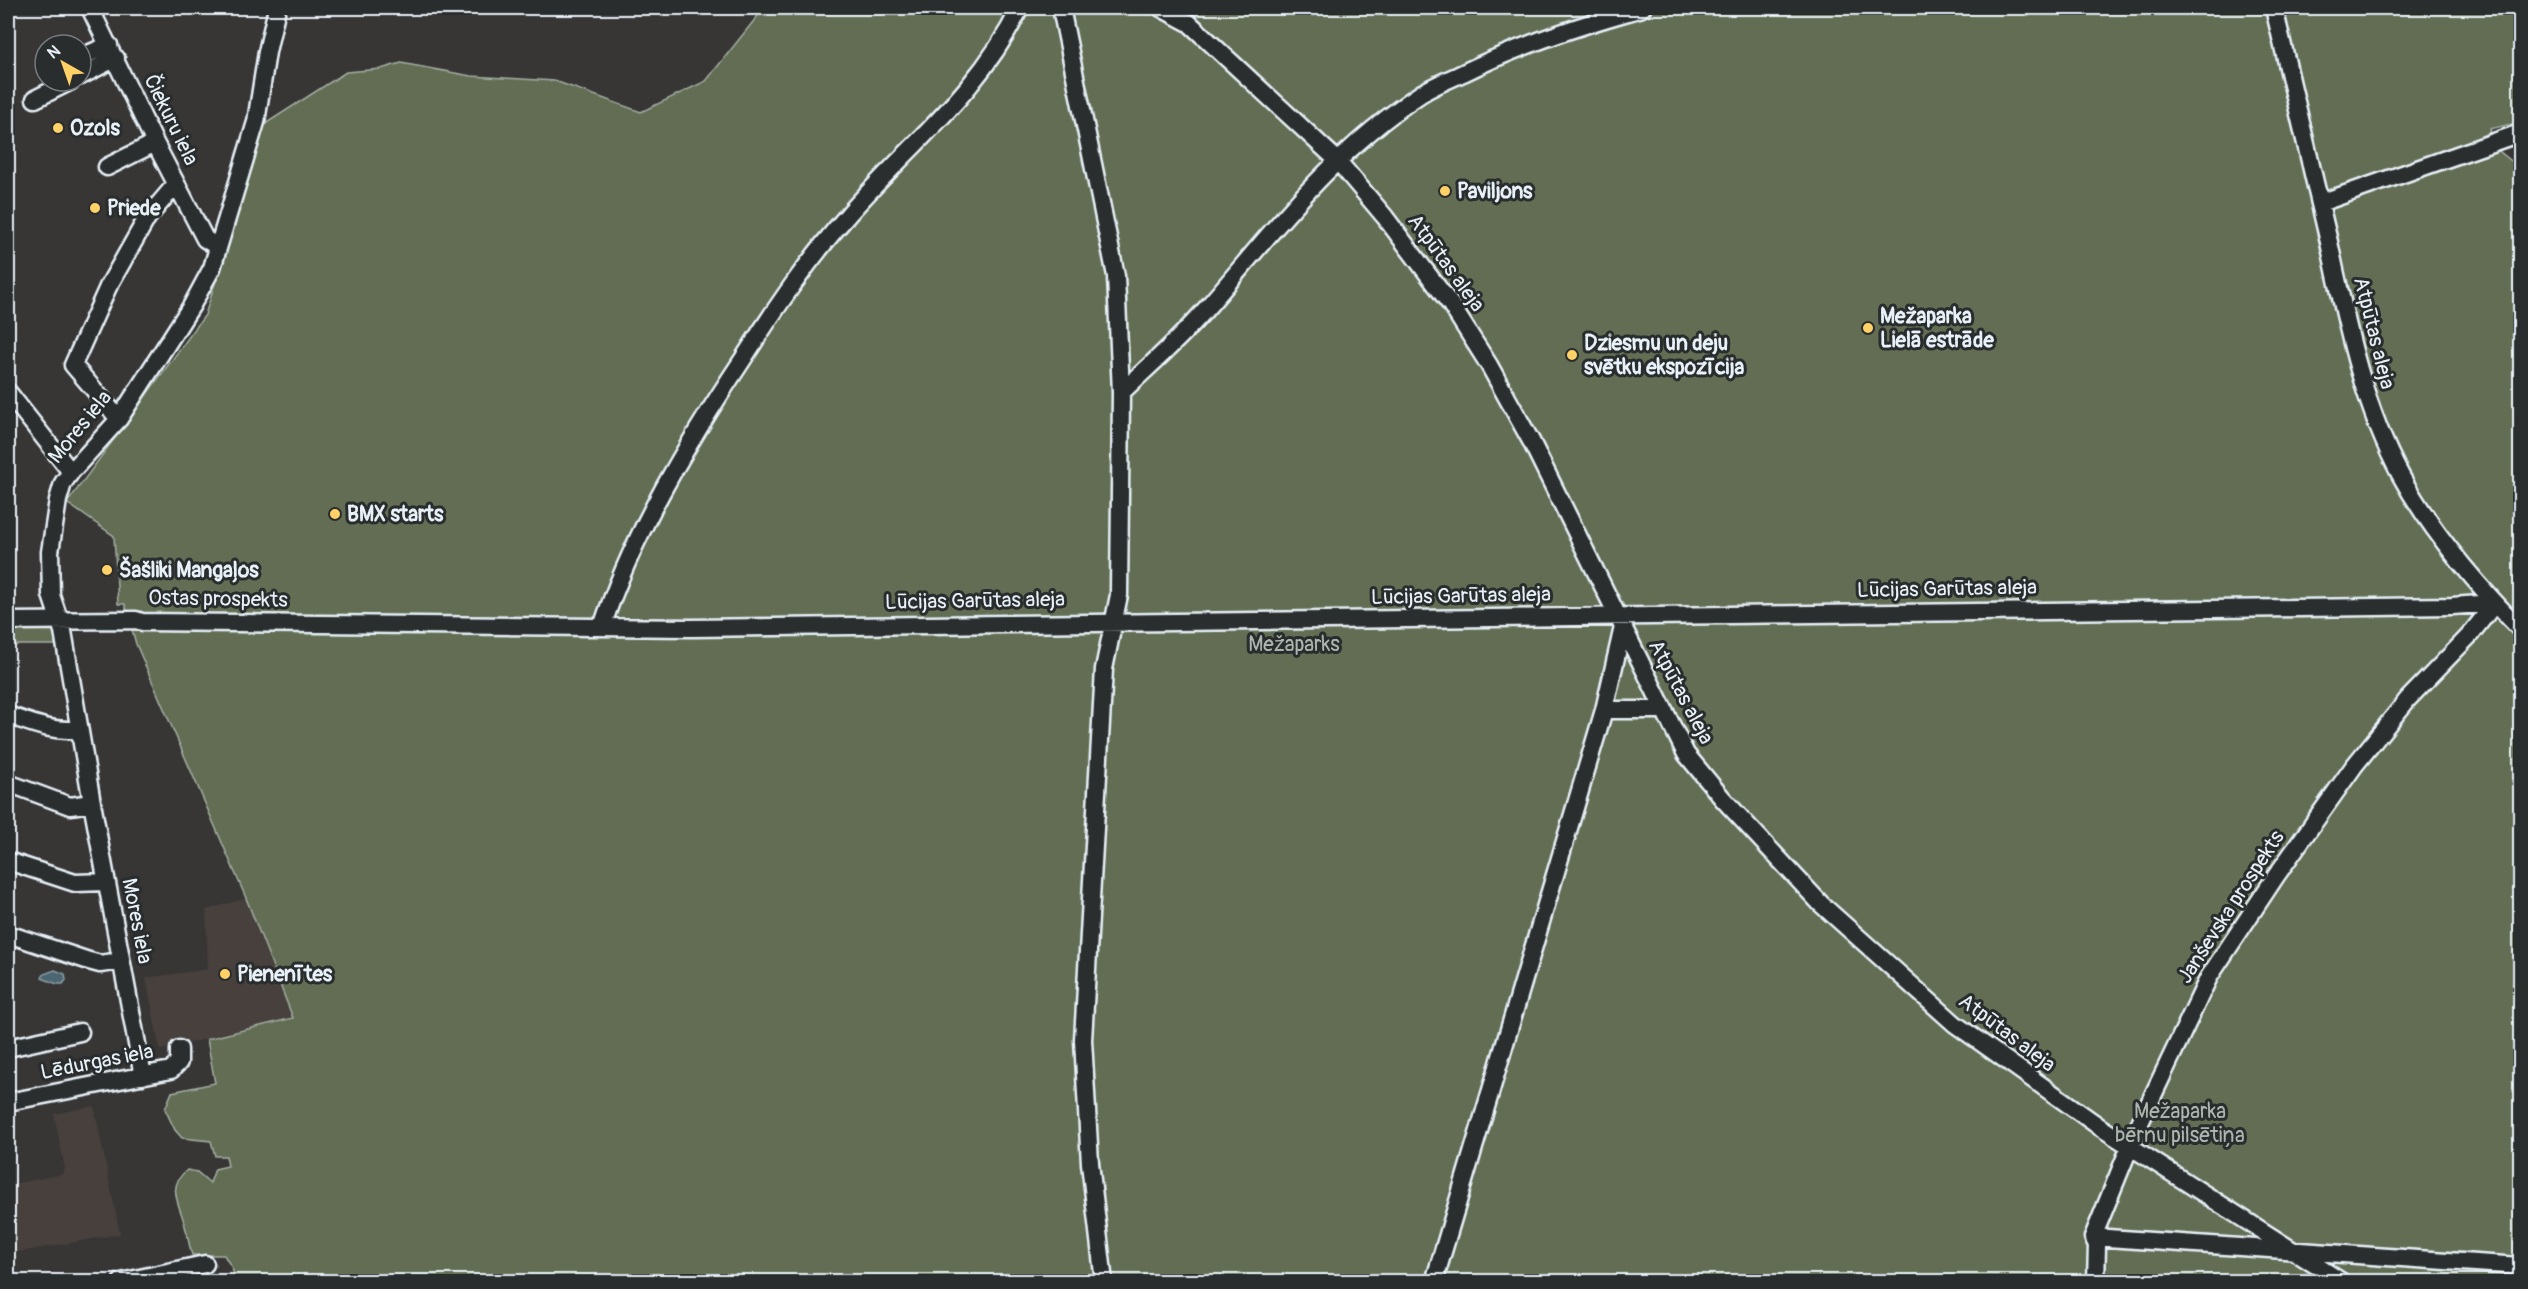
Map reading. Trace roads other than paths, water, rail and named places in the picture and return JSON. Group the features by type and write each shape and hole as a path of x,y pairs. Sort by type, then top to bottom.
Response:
{"street":[{"name":"Čiekuru iela","path":"90,8 176,184 206,239 218,247"},
{"name":"Mores iela","path":"143,1076 106,882 66,649 51,595 50,552 63,483 119,419 205,283 256,123 267,52 277,8"},
{"path":"602,627 630,558 660,495 720,393 782,298 847,216 954,104 984,69 1020,8"},
{"path":"1061,8 1116,276 1121,393 1119,595 1104,669 1083,1040 1090,1163 1104,1281"},
{"name":"Atpūtas aleja","path":"1161,8 1190,23 1337,160 1385,218 1451,305 1490,365 1531,441 1686,754 1723,799 1821,904 1972,1038 2100,1127 2342,1281"},
{"path":"1121,393 1203,312 1284,215 1337,160 1391,115 1424,92 1492,58 1545,38 1642,8"},
{"name":"Atpūtas aleja","path":"2274,8 2345,315 2371,410 2400,474 2424,515 2495,603 2520,629"},
{"path":"93,55 112,51"},
{"path":"93,66 112,51"},
{"path":"35,99 47,93"},
{"path":"2320,203 2516,138"},
{"path":"107,167 155,143"},
{"path":"119,419 73,365 108,287 147,218 176,184"},
{"path":"8,392 71,472"},
{"name":"Lūcijas Garūtas aleja","path":"427,625 691,628 1114,621 1620,622 1974,610 2452,606 2495,603"},
{"name":"Janševska prospekts","path":"2096,1281 2097,1245 2093,1237 2137,1149 2209,977 2257,903 2354,766 2408,699 2469,636 2495,603"},
{"name":"Ostas prospekts","path":"8,621 136,620 142,622 427,625"},
{"path":"1434,1281 1604,710 1620,622"},
{"path":"1604,710 1663,710"},
{"path":"8,716 45,728 69,731 79,729"},
{"path":"8,783 70,806 92,802"},
{"path":"8,861 75,883 106,882"},
{"path":"8,934 100,964 121,961"},
{"path":"8,1048 80,1032"},
{"name":"Lēdurgas iela","path":"8,1102 171,1070 176,1066 180,1057 179,1049"},
{"path":"2093,1237 2520,1266"},
{"path":"2347,1256 2348,1281"},
{"path":"121,1281 205,1263"}],"water":[{"path":"55,970 65,974 66,980 63,984 42,978 44,974"}],"place":[{"name":"Ozols","path":"58,128"},
{"name":"Paviljons","path":"1445,191"},
{"name":"Priede","path":"95,208"},
{"name":"Mežaparka Lielā estrāde","path":"1868,328"},
{"name":"Dziesmu un deju svētku ekspozīcija","path":"1572,355"},
{"name":"BMX starts","path":"335,514"},
{"name":"Šašliki Mangaļos","path":"107,570"},
{"name":"Pienenītes","path":"225,974"}],"park label":[{"name":"Mežaparks","path":"1294,644"},
{"name":"Mežaparka bērnu pilsētiņa","path":"2180,1123"}]}
